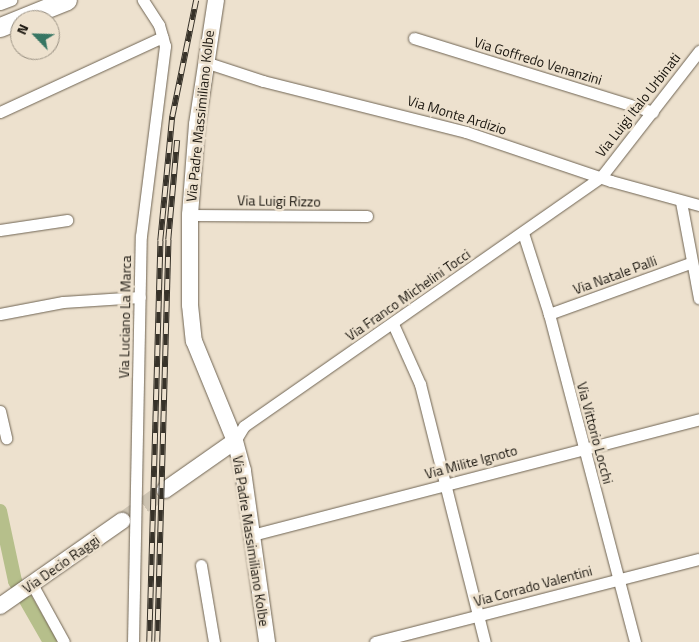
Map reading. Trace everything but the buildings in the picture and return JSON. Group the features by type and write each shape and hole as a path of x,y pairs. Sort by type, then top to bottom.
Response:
{"main road":[{"path":"8,23 67,0"}],"street":[{"path":"0,4 11,0"},
{"name":"Via Luciano La Marca","path":"133,642 141,236 165,46 143,0"},
{"name":"Via Padre Massimiliano Kolbe","path":"216,0 205,62 190,215 194,341 235,441 252,535 267,642"},
{"path":"0,112 162,37"},
{"name":"Via Goffredo Venanzini","path":"414,38 653,112"},
{"name":"Via Luigi Italo Urbinati","path":"601,177 699,51"},
{"name":"Via Monte Ardizio","path":"205,62 263,81 466,132 601,177 699,206"},
{"name":"Via Franco Michelini Tocci","path":"235,441 244,426 393,324 601,177"},
{"path":"681,202 690,263 699,298"},
{"name":"Via Luigi Rizzo","path":"190,215 367,216"},
{"path":"0,230 67,220"},
{"name":"Via Vittorio Locchi","path":"523,233 550,314 582,448 620,578 635,642"},
{"name":"Via Natale Palli","path":"550,314 690,263"},
{"path":"0,314 63,302 140,297"},
{"path":"393,324 420,384 485,642"},
{"path":"0,411 6,438"},
{"name":"Via Milite Ignoto","path":"252,535 699,419"},
{"path":"165,490 229,449 235,441"},
{"name":"Via Decio Raggi","path":"6,603 122,521"},
{"name":"Via Corrado Valentini","path":"375,642 699,559"},
{"path":"201,565 214,642"},
{"path":"30,586 64,642"}],"waterway":[{"path":"0,511 15,581 50,642"}],"tunnel":[{"path":"124,519 165,490"}],"railway":[{"path":"149,642 160,241 172,117 196,0"},
{"path":"157,642 168,240 177,140"}]}
